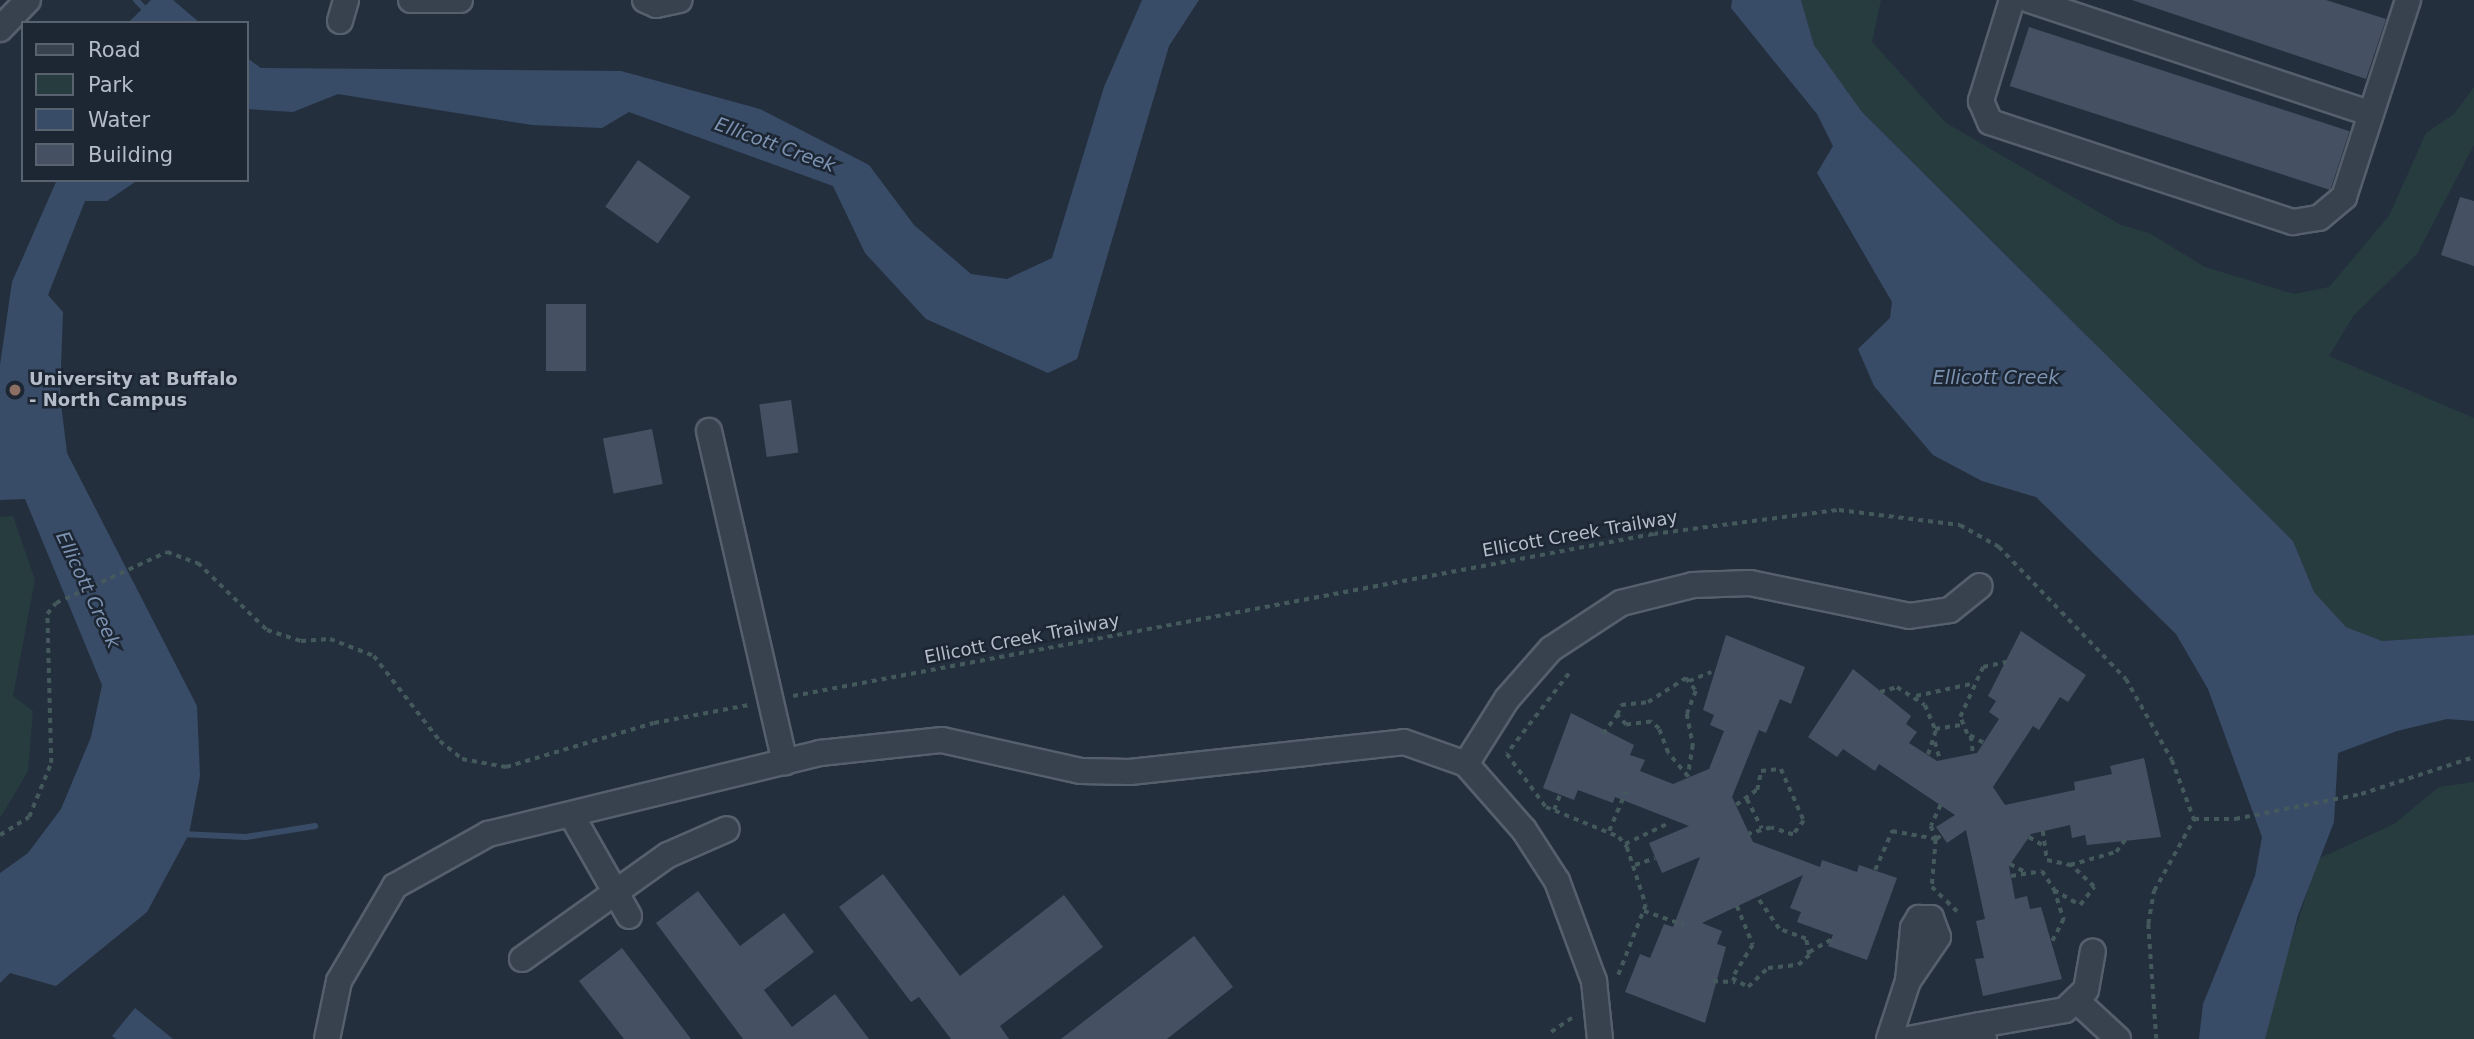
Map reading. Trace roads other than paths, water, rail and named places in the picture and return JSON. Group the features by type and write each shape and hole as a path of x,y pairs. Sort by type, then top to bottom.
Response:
{"lane":[{"path":"411,0 460,0"},
{"path":"645,0 656,5 679,0"},
{"path":"2012,0 1980,101 1990,122 2293,222 2319,218 2344,197 2408,0"},
{"path":"2029,0 2371,114"},
{"path":"709,431 785,761"},
{"path":"1466,764 1507,699 1551,649 1621,603 1693,585 1750,583 1922,615 1950,610 1980,586"},
{"path":"327,1039 339,981 396,886 488,834 572,816 785,761 943,740 1081,771 1130,772 1404,742 1466,764 1524,830 1557,881 1597,1001 1600,1039"},
{"path":"572,816 629,916"},
{"path":"522,959 668,855 727,829"},
{"path":"1909,1039 1982,1032 2064,1010 2077,1001 2094,969 2093,952"},
{"path":"1889,1039 1908,981"},
{"path":"2077,1001 2118,1039"}],"water":[{"path":"151,0 173,0 198,21 130,21"},
{"name":"Ellicott Creek","path":"1142,0 1199,0 1169,46 1077,359 1048,373 926,319 865,253 833,186 629,112 602,128 532,125 338,94 293,112 248,109 248,59 261,68 621,71 760,109 869,165 914,225 971,274 1007,279 1052,258 1104,87"},
{"name":"Ellicott Creek","path":"1732,0 1801,0 1814,45 1862,112 2293,541 2314,592 2346,627 2382,641 2474,635 2474,721 2447,719 2397,731 2338,753 2334,822 2298,915 2265,1039 2199,1039 2203,1004 2255,876 2262,837 2208,689 2176,634 2036,497 1982,481 1933,455 1874,386 1858,349 1890,318 1892,302 1817,173 1833,146 1817,114 1731,8"},
{"name":"Ellicott Creek","path":"56,182 135,182 107,201 85,201 48,295 63,312 60,395 67,453 197,706 200,776 189,834 147,912 56,986 10,973 0,983 0,873 28,853 61,809 91,737 102,685 25,499 0,500 0,365 12,282"},
{"path":"135,1008 173,1039 116,1039 112,1036"}],"waterway":[{"path":"136,0 156,21"},
{"path":"181,834 246,837 315,826"}],"place":[{"name":"University at Buffalo - North Campus","path":"15,390"}]}
